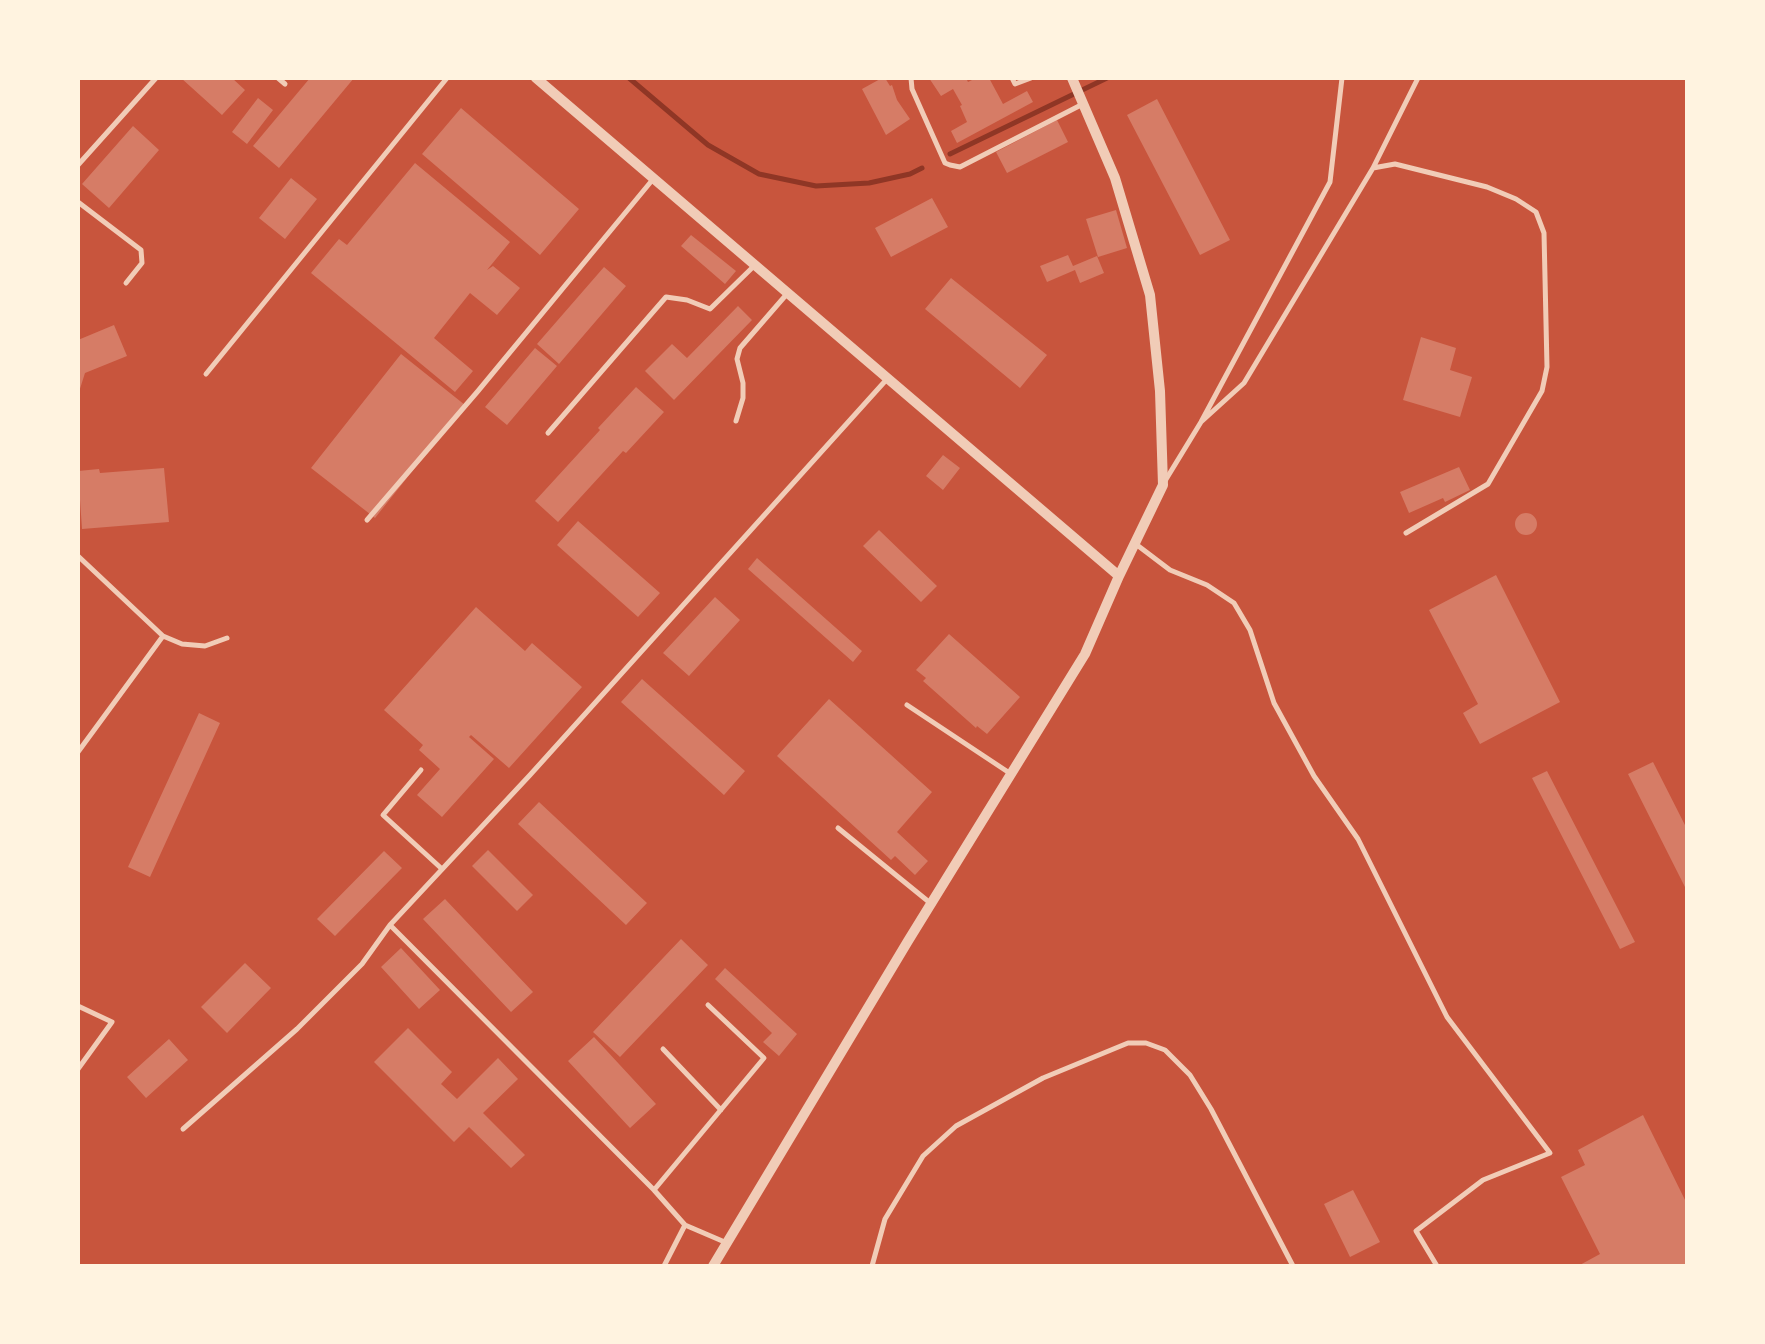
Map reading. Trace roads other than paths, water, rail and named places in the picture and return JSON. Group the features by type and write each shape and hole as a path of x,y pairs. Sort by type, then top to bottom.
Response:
{"street":[{"path":"536,78 1118,576"},
{"path":"713,1266 1085,654 1162,485 1160,391 1150,295 1116,178 1072,78"}],"lane":[{"path":"78,165 156,78"},
{"path":"278,78 285,84"},
{"path":"206,374 447,78"},
{"path":"911,78 945,163 960,167 1083,104"},
{"path":"1012,78 1015,84 1031,78"},
{"path":"1162,485 1330,182 1342,78"},
{"path":"1200,422 1244,384 1373,168 1418,78"},
{"path":"1373,168 1395,164 1487,187 1536,212 1544,233 1547,367 1542,391 1488,484 1406,533"},
{"path":"367,520 654,178"},
{"path":"78,202 141,250 142,263 126,283"},
{"path":"548,433 666,298 710,308 755,265"},
{"path":"736,420 743,398 737,359 740,348 787,293"},
{"path":"184,1129 297,1029 362,964 390,925 887,378"},
{"path":"1134,543 1170,570 1207,585 1234,603 1250,630 1274,703 1314,776 1358,839 1447,1017 1550,1153 1483,1180 1416,1231 1437,1266"},
{"path":"78,556 163,636 182,644 206,646 227,638"},
{"path":"78,752 163,636"},
{"path":"907,705 1011,774"},
{"path":"420,770 383,815 442,869"},
{"path":"838,828 931,904"},
{"path":"390,925 685,1225 727,1243"},
{"path":"78,1006 112,1022 78,1069"},
{"path":"654,1190 764,1058 708,1006"},
{"path":"872,1266 884,1219 923,1156 956,1126 1043,1078 1128,1043 1146,1043 1165,1050 1190,1075 1293,1266"},
{"path":"663,1049 720,1110"},
{"path":"664,1266 685,1225"}],"waterway":[{"path":"629,78 708,145 759,174 816,186 869,183 922,168"},
{"path":"950,154 1107,78"}]}
